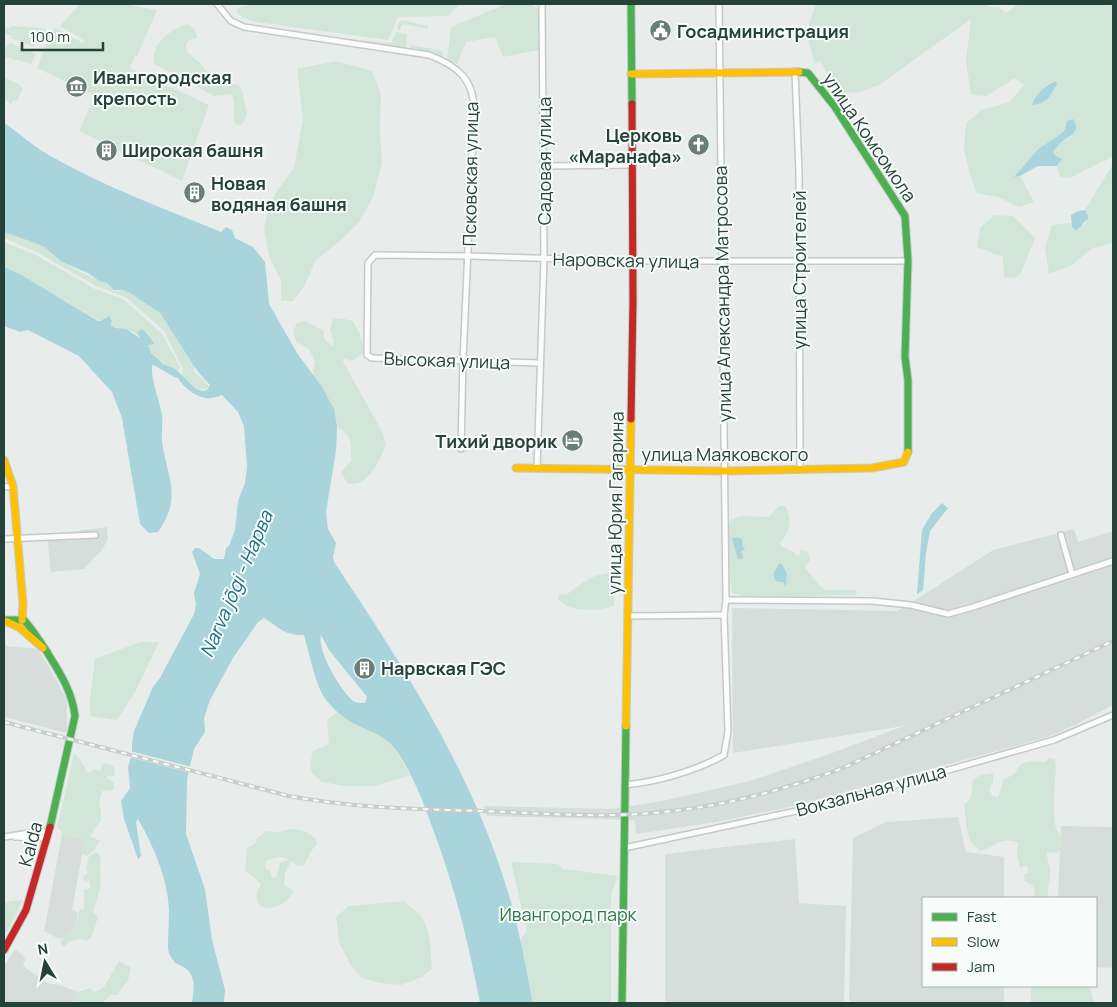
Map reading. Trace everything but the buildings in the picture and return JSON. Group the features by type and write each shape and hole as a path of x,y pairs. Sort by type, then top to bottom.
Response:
{"street":[{"name":"Псковская улица","path":"217,4 231,21 238,25 429,55 460,72 468,84 474,103 461,449"},
{"name":"Садовая улица","path":"537,468 544,258 542,4"},
{"name":"улица Юрия Гагарина","path":"622,1003 633,261 630,4"},
{"name":"улица Александра Матросова","path":"624,785 652,781 713,762 724,755 728,731 724,615 726,600 719,4"},
{"path":"630,74 795,71"},
{"name":"улица Комсомола","path":"795,71 808,73 835,108 905,216 908,261 905,357 908,380 908,455 904,462"},
{"name":"улица Строителей","path":"795,71 799,174 800,469"},
{"path":"544,166 633,165"},
{"name":"Наровская улица","path":"375,255 633,261 908,261"},
{"name":"Высокая улица","path":"375,255 368,263 368,355 372,358 540,363"},
{"path":"4,460 13,486 24,613 21,623 4,620"},
{"name":"улица Маяковского","path":"516,468 724,471 872,468 904,462"},
{"path":"4,487 13,486"},
{"path":"4,539 95,535"},
{"path":"1061,536 1072,574"},
{"path":"726,600 872,601 911,605 948,614 1113,561"},
{"path":"628,616 724,615"},
{"name":"Kalda","path":"4,948 26,910 48,834 75,716 73,700 66,682 38,636 21,623"},
{"name":"Вокзальная улица","path":"624,848 801,810 873,791 1054,740 1113,715"},
{"path":"7,837 26,832 42,831 48,834"}],"shaded area":[{"path":"107,527 108,539 102,550 84,569 51,572 47,535"},
{"path":"1074,529 1078,542 1113,531 1113,705 1077,724 1048,737 799,805 717,822 636,834 635,820 487,816 484,806 611,809 662,801 750,781 904,726 733,753 732,608 898,611 993,550"},
{"path":"4,628 6,646 38,649 49,667 67,700 67,733 4,717"},
{"path":"958,817 966,852 1004,857 1004,897 922,897 922,987 1004,987 1004,1003 849,1003 853,838 886,822"},
{"path":"1061,826 1113,827 1113,968 1097,967 1097,897 1058,897"},
{"path":"62,835 85,838 72,910 78,912 76,925 63,939 44,931"},
{"path":"795,839 799,903 846,906 844,1003 665,1003 665,854"},
{"path":"15,949 25,958 23,966 47,983 78,992 74,1003 4,1003 4,966"}],"green space":[{"path":"80,4 123,4 157,10 130,68 209,105 182,181 79,131 95,96 37,68 51,32 55,28 83,43 84,40 60,26"},
{"path":"251,4 460,4 448,16 398,17 388,40 256,22 243,18 237,13 237,8"},
{"path":"506,4 530,4 541,10 539,50 503,57 495,37 466,42 457,64 447,60 451,27"},
{"path":"816,4 991,4 987,7 998,7 1006,13 1018,4 1109,4 1113,7 1113,156 1069,178 1060,177 1057,166 1061,159 1053,152 1059,143 1072,136 1065,130 1038,149 1015,176 1020,176 1034,202 1019,207 998,197 977,193 970,175 964,149 966,123 982,110 1010,102 1024,85 1015,78 986,96 971,95 966,60 971,19 879,85 860,92 838,93 820,61 815,63 808,39 808,27"},
{"path":"402,20 428,26 428,29 402,24 400,30 397,29 399,22"},
{"path":"188,24 193,28 197,38 189,40 186,45 188,53 199,62 218,84 238,85 242,90 247,114 242,125 237,125 234,122 232,94 214,96 155,64 155,50 158,44 163,38 181,26"},
{"path":"11,26 46,29 40,45 36,43 34,47 11,38 12,36 4,33 4,27 10,28"},
{"path":"396,32 407,34 406,49 344,42 345,39 389,43 392,42"},
{"path":"10,43 36,54 31,64 6,57 4,60 4,53 7,45"},
{"path":"411,45 443,51 442,58 410,50"},
{"path":"336,61 372,71 381,95 380,130 382,163 373,197 359,222 341,240 316,260 304,286 293,301 281,301 281,281 269,256 264,229 269,205 294,168 303,119 297,69"},
{"path":"4,77 23,88 17,101 13,101 11,104 4,99"},
{"path":"1113,164 1113,243 1091,249 1072,265 1049,274 1045,248 1052,225 1071,223 1072,227 1079,229 1084,225 1088,218 1085,210"},
{"path":"994,215 1013,216 1035,238 1020,275 1014,278 1004,277 1003,257 977,247 980,228"},
{"path":"4,232 43,246 62,262 99,281 108,283 116,291 124,290 136,296 160,313 194,364 194,371 208,385 208,388 198,390 181,375 183,369 164,331 127,298 96,286 40,254 4,238"},
{"path":"4,242 34,254 95,289 123,299 162,334 180,367 179,373 156,359 148,345 155,343 145,330 141,329 137,333 141,338 133,332 113,327 111,325 112,321 108,316 102,321 98,320 20,274 4,267"},
{"path":"333,318 353,321 360,335 364,352 352,361 344,358 343,362 382,431 386,445 372,472 361,482 354,484 347,483 341,472 351,461 350,441 346,433 337,426 334,411 322,387 315,378 313,372 315,361 309,349 296,342 293,332 297,323 305,321 323,330 325,340 332,346 334,342 330,330"},
{"path":"779,506 785,506 790,520 786,534 780,543 782,547 794,552 797,556 799,556 801,550 808,552 810,560 805,568 821,587 826,590 854,590 857,592 856,595 747,597 732,593 727,550 728,522 739,516 769,517","holes":["783,565 787,577 786,586 774,571"]},
{"path":"611,573 618,574 620,579 614,595 614,606 584,610 569,607 558,599 559,594 566,595 591,578"},
{"path":"140,642 159,642 135,692 117,720 90,716 95,659"},
{"path":"338,712 350,721 379,734 387,740 395,749 410,775 375,786 345,786 322,782 312,773 310,765 313,751 329,744 327,719"},
{"path":"74,754 79,758 88,773 95,769 100,771 103,764 106,763 114,767 115,776 107,776 106,778 114,782 114,790 102,791 99,804 101,820 90,836 100,841 87,856 82,854 84,838 62,835 61,830 57,828"},
{"path":"1049,758 1055,759 1054,817 1062,843 1058,853 1047,852 1050,869 1049,897 1034,897 1035,894 1033,885 1025,882 1024,874 1028,873 1027,865 1020,868 1017,854 1018,843 1008,840 1003,841 980,851 971,842 966,824 964,805 971,797 973,780 980,775 993,773 993,781 989,790 992,796 998,797 1004,779 1015,774 1023,763 1046,762"},
{"path":"297,830 307,833 316,839 317,844 304,865 298,866 291,862 285,873 284,885 294,891 292,895 277,907 262,907 257,902 257,893 261,884 245,870 247,848 256,843 257,838 266,831","holes":["279,857 289,861 286,860 280,863 276,877 272,878 270,871 265,867 265,862"]},
{"path":"96,852 101,857 101,885 93,912 98,917 92,936 87,941 77,939 69,942 64,947 60,943 76,925 80,909 84,909 84,889 91,888 89,879 86,882 83,879 89,872 86,870 89,856"},
{"name":"Ивангород парк","path":"511,862 558,864 563,869 618,876 611,895 611,1003 533,1003 520,941 527,931"},
{"path":"23,900 4,938 4,904"},
{"path":"404,901 424,920 430,941 432,969 422,977 401,985 380,983 362,978 351,966 339,942 336,917 349,906"},
{"path":"119,961 131,967 128,980 117,995 111,995 102,1003 74,1003 78,992 90,988 95,992 104,987"},
{"path":"1031,987 1090,987 1094,1003 1031,1003"}],"water":[{"path":"1056,81 1057,85 1049,98 1032,105 1041,91"},
{"path":"1073,119 1076,130 1061,142 1053,152 1062,159 1057,166 1038,166 1020,176 1014,177 1038,149 1065,130 1067,121"},
{"name":"Narva jõgi - Нарва","path":"4,123 47,154 89,176 221,232 226,227 232,230 235,238 253,247 265,262 269,304 297,353 322,387 334,409 337,426 336,451 326,512 328,529 336,543 333,557 334,562 409,679 454,760 474,802 492,845 511,903 533,1003 480,1003 455,895 442,853 408,769 396,750 386,740 347,720 326,700 315,676 304,635 286,632 264,618 258,622 233,658 210,700 204,718 205,732 194,749 187,779 186,834 205,889 212,940 225,990 224,1003 192,1003 194,989 190,973 187,969 175,963 169,954 169,910 163,874 138,819 136,822 141,856 138,859 124,819 121,801 130,788 128,767 132,754 134,731 153,687 160,678 194,614 196,605 194,593 200,574 192,552 195,548 199,548 214,559 224,559 226,548 229,546 235,530 238,501 245,483 247,467 244,426 238,412 222,395 209,398 201,397 189,390 178,378 152,365 162,414 162,441 170,477 172,497 166,519 158,532 149,533 140,524 122,418 112,392 79,356 28,330 20,332 4,326 4,267 20,274 98,321 109,316 112,321 111,325 115,328 126,329 140,338 137,332 142,329 155,344 148,345 151,353 163,364 175,369 196,389 207,390 210,385 198,372 160,313 130,293 124,290 114,290 107,283 99,281 88,273 62,262 43,246 4,232","holes":["321,635 329,650 367,697 365,703 353,701 340,686 322,650"]},
{"path":"1085,210 1088,219 1076,230 1072,227 1071,215"},
{"path":"942,503 948,508 930,531 923,590 917,594 922,530 932,513"},
{"path":"734,537 742,539 743,548 746,549 741,551 742,559 738,559 732,539"},
{"path":"779,564 782,564 787,574 786,587 783,582 775,580 773,574"}],"pier":[{"path":"130,751 192,767 191,773 129,757"}],"railway":[{"path":"4,722 289,796 313,800 384,807 545,814 609,815 652,813 725,803 773,791 843,768 1113,641"}],"traffic: fast":[{"path":"631,4 632,104"},
{"path":"799,72 808,73 835,107 905,216 908,261 905,357 908,380 908,452"},
{"path":"4,620 24,620 61,675 71,698 75,716 50,827"},
{"path":"622,1003 626,726"}],"traffic: slow":[{"path":"631,74 799,72"},
{"path":"626,726 631,419"},
{"path":"516,468 724,471 872,468 904,462 908,452"},
{"path":"4,460 13,486 23,604 22,620"},
{"path":"5,621 20,628 43,648"}],"traffic: jam":[{"path":"631,419 633,301 632,104"},
{"path":"4,950 26,910 50,827"}],"place":[{"name":"Госадминистрация","path":"661,31"},
{"name":"Ивангородская крепость","path":"77,87"},
{"name":"Церковь «Маранафа»","path":"698,145"},
{"name":"Широкая башня","path":"106,150"},
{"name":"Новая водяная башня","path":"195,193"},
{"name":"Тихий дворик","path":"573,441"},
{"name":"Нарвская ГЭС","path":"365,668"}]}
